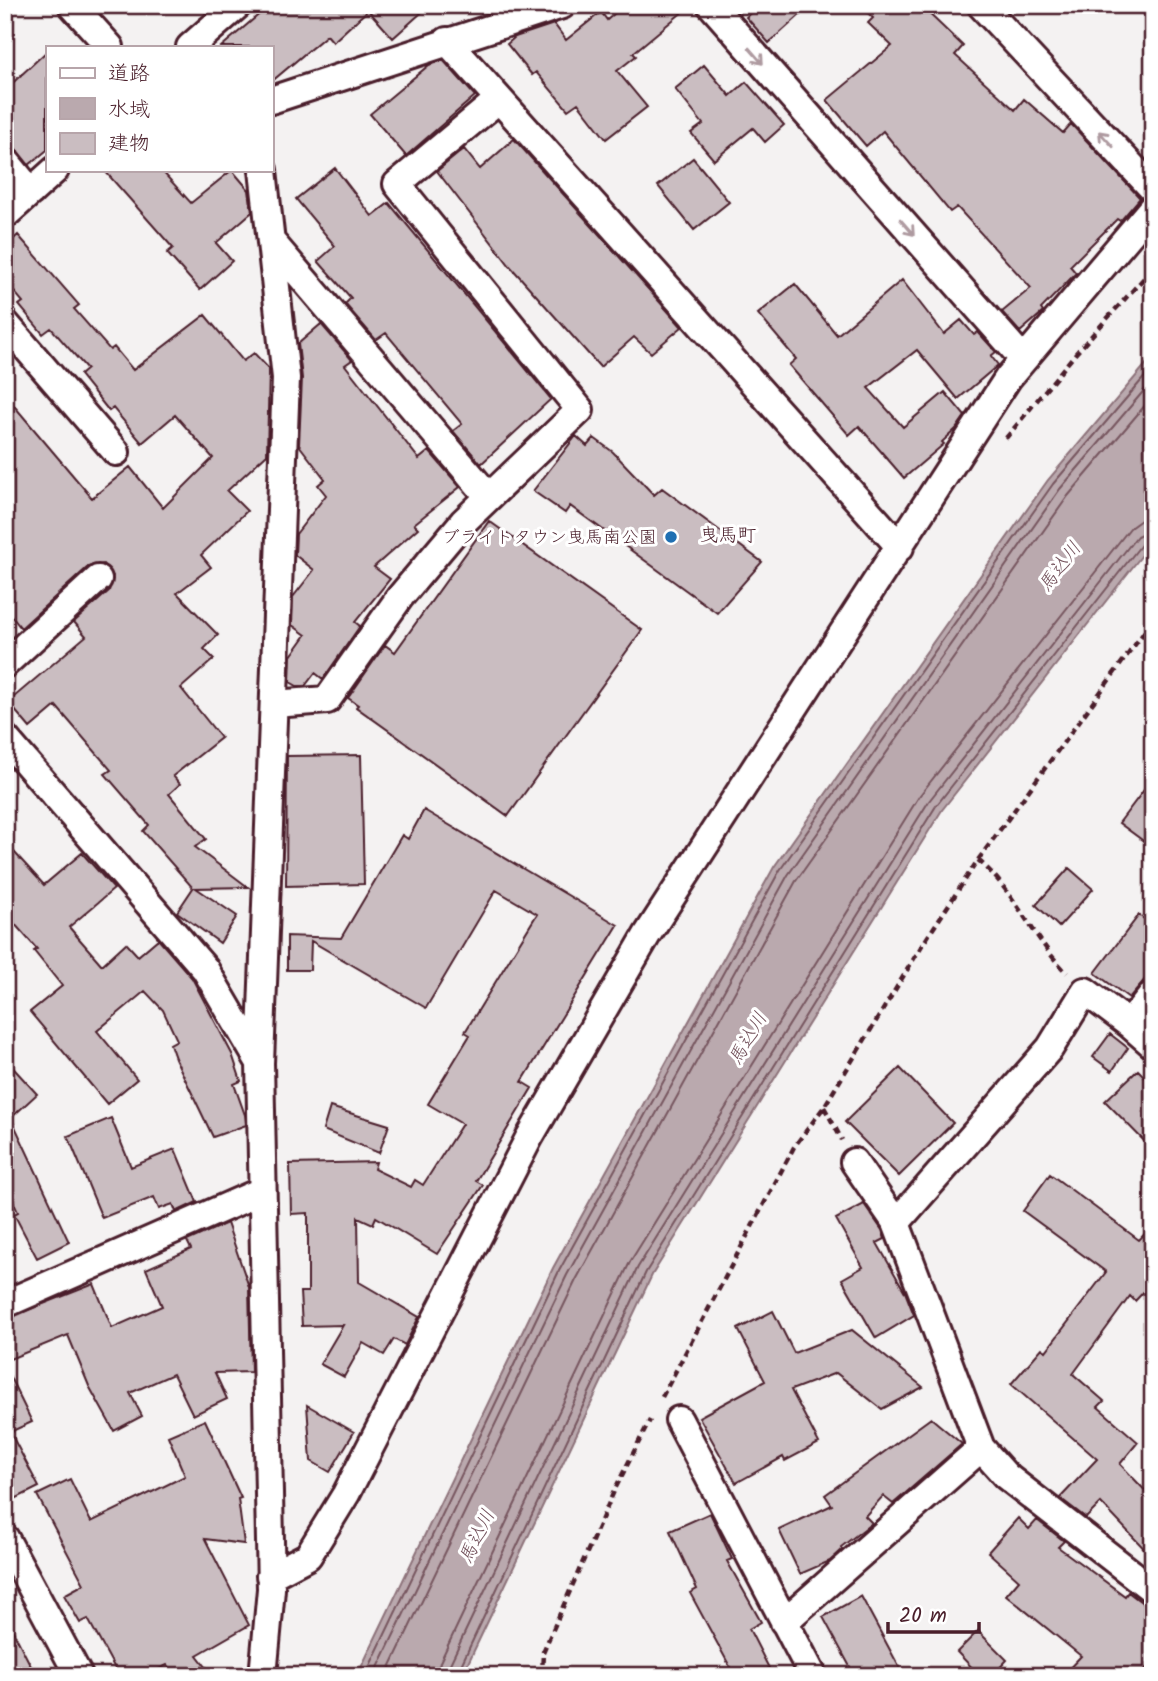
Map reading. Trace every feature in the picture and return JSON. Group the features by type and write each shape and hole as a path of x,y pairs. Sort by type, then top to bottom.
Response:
{"street":[{"path":"72,5 109,46"},
{"path":"206,42 237,5"},
{"path":"273,99 562,5"},
{"path":"711,5 1023,359"},
{"path":"982,5 1153,188"},
{"path":"447,41 900,547"},
{"path":"274,704 327,700 400,597 489,497 580,410 397,184 499,99"},
{"path":"5,160 31,192"},
{"path":"5,215 53,172"},
{"path":"263,172 286,377 260,1063 270,1576 263,1676"},
{"path":"270,1576 308,1556 346,1494 529,1138 647,935 1008,378 1153,207"},
{"path":"271,241 489,497"},
{"path":"5,323 116,452"},
{"path":"5,664 98,579"},
{"path":"5,738 205,969 260,1063"},
{"path":"895,1223 1050,1048 1085,991 1153,1045"},
{"path":"1129,1024 1153,994"},
{"path":"854,1162 895,1223 981,1448 1006,1476 1153,1590"},
{"path":"5,1304 262,1191"},
{"path":"669,1412 813,1676"},
{"path":"784,1622 981,1448"},
{"path":"5,1538 79,1676"}],"path":[{"path":"1002,442 1076,353 1153,268"},
{"path":"669,1412 794,1147 824,1107 921,947 978,860 1153,620"},
{"path":"978,860 993,872 1051,957 1085,991"},
{"path":"824,1107 854,1162"},
{"path":"542,1676 543,1652 615,1489 652,1417"}],"water":[{"name":"馬込川","path":"1153,356 1153,541 942,810 652,1275 462,1676 357,1676 553,1268 774,867 1048,480"}],"building":[{"path":"270,5 430,5 393,38 368,10 333,42 327,35 273,80 273,46 222,46"},
{"path":"624,5 691,5 633,53 636,56 617,71 647,107 606,139 578,103 568,110 536,72 532,75 507,44 515,37 554,24 566,40 601,12 607,20"},
{"path":"759,5 811,5 769,43 746,17"},
{"path":"860,5 920,5 963,46 955,55 1015,110 1024,99 1063,133 1071,124 1140,198 1120,221 1117,219 1070,266 1076,273 1041,309 1043,312 1020,332 1002,312 1031,288 957,207 950,212 883,131 866,146 827,100 892,46 868,23 873,18"},
{"path":"46,52 46,151 29,165 17,150 5,145 5,90"},
{"path":"443,60 475,96 406,156 370,114 429,65"},
{"path":"704,65 730,96 746,82 784,125 765,142 753,128 714,160 691,133 703,124 675,89"},
{"path":"514,139 682,327 651,353 634,337 600,367 510,266 437,171 464,149 480,169"},
{"path":"693,158 729,202 694,230 658,186"},
{"path":"335,168 372,216 389,203 551,399 481,464 453,431 462,424 386,333 376,340 345,304 351,298 318,261 335,246 296,199"},
{"path":"106,172 163,172 191,203 230,172 234,172 249,190 252,212 216,243 232,261 200,290 167,253 173,248"},
{"path":"18,235 79,305 74,309 110,350 114,347 133,370 205,315 243,361 254,353 269,369 267,454 227,491 247,511 201,555 211,567 177,593 218,635 204,649 214,659 181,688 221,738 173,776 180,784 169,794 206,839 195,847 248,887 196,888 237,916 220,943 177,912 193,888 143,831 149,825 105,774 111,770 56,706 30,728 8,702 86,636 74,622 109,591 113,576 103,564 88,567 21,628 5,608 5,395 92,498 130,467 163,508 213,458 175,415 142,443 113,408 109,411 80,375 87,369 51,328 43,334 19,305 23,302 5,281 5,247"},
{"path":"902,280 944,334 961,320 974,335 978,332 996,352 991,356 998,365 958,399 917,350 868,388 903,427 945,392 965,416 942,442 944,444 904,478 859,426 849,435 789,365 796,359 758,314 795,284 837,335"},
{"path":"321,324 352,360 345,365 419,459 429,451 460,487 414,524 418,528 374,567 390,579 355,622 360,626 323,679 315,673 305,686 297,686 290,682 291,656 306,635 292,625 293,597 314,570 295,555 296,534 326,495 318,485 325,479 299,445 302,378 298,344"},
{"name":"ブライトタウン曳馬南公園","path":"576,436 587,446 594,438 613,452 654,495 662,488 762,562 717,613 570,506 565,513 533,491"},
{"path":"489,521 642,630 508,816 356,707 358,705 348,698 385,645 395,652"},
{"path":"361,755 364,884 286,886 287,756"},
{"path":"1153,778 1153,848 1119,823"},
{"path":"424,810 618,925 522,1082 532,1088 476,1181 483,1185 437,1254 376,1217 373,1224 358,1217 359,1282 419,1317 405,1345 394,1339 384,1355 363,1343 344,1377 320,1364 343,1325 302,1326 300,1292 308,1292 308,1213 291,1214 290,1164 376,1162 374,1169 411,1187 415,1180 423,1185 462,1124 428,1104 470,1035 465,1032 537,914 496,890 426,1008 311,941 310,970 287,970 287,936 341,938 402,835 408,839"},
{"path":"5,842 44,885 82,853 114,889 69,927 102,965 126,943 138,956 158,939 192,978 232,1054 241,1081 234,1084 246,1125 213,1137 175,1058 170,1044 177,1040 163,1010 145,991 97,1031 137,1079 107,1104 30,1012 62,986 34,951 37,949 5,913"},
{"path":"1069,868 1093,889 1059,927 1036,905"},
{"path":"1139,915 1153,926 1153,970 1129,998 1095,973"},
{"path":"1110,1034 1128,1048 1112,1071 1093,1057"},
{"path":"5,1059 37,1094 11,1118 69,1242 37,1258 14,1214 18,1212 5,1184"},
{"path":"900,1068 953,1123 899,1176 845,1122"},
{"path":"1138,1070 1153,1085 1153,1150 1105,1101"},
{"path":"330,1107 389,1125 379,1153 323,1130"},
{"path":"111,1118 131,1167 175,1149 197,1202 176,1212 173,1204 159,1209 154,1197 102,1218 68,1136"},
{"path":"1050,1174 1139,1240 1153,1225 1153,1282 1135,1301 1130,1296 1073,1374 1104,1401 1098,1407 1138,1442 1120,1464 1153,1499 1153,1558 1101,1503 1086,1518 1060,1498 1097,1459 1011,1384 1042,1348 1046,1351 1106,1272 1023,1211"},
{"path":"864,1204 882,1230 885,1239 877,1243 905,1292 914,1315 876,1338 842,1279 863,1267 836,1219"},
{"path":"227,1223 249,1287 251,1372 215,1373 227,1399 193,1415 173,1374 130,1393 142,1416 114,1431 89,1386 68,1335 5,1361 5,1319 94,1284 112,1328 162,1306 146,1269 191,1249 187,1241"},
{"path":"773,1311 794,1353 852,1330 923,1387 882,1409 836,1373 791,1390 819,1443 785,1461 783,1457 736,1483 699,1417 765,1381 738,1329"},
{"path":"5,1367 32,1422 10,1432 39,1487 5,1504"},
{"path":"307,1405 354,1432 330,1472 311,1461"},
{"path":"931,1418 962,1444 893,1504 883,1496 865,1516 872,1523 841,1547 842,1550 830,1561 800,1574 779,1530 832,1505 825,1495"},
{"path":"205,1420 241,1498 238,1499 244,1544 205,1539 249,1625 197,1655 213,1676 176,1676 167,1665 145,1676 119,1676 88,1619 80,1623 64,1595 84,1584 37,1495 70,1479 91,1522 185,1476 168,1436"},
{"path":"710,1513 732,1559 727,1561 761,1622 749,1629 773,1676 735,1676 690,1593 697,1589 670,1531"},
{"path":"1018,1518 1029,1529 1037,1520 1064,1541 1058,1547 1125,1596 1128,1592 1153,1611 1153,1659 1140,1676 1062,1676 1081,1656 1006,1595 1019,1580 988,1552"},
{"path":"861,1596 904,1676 855,1676 823,1617"},
{"path":"5,1615 36,1676 5,1676"},
{"path":"978,1631 1007,1660 992,1676 980,1676 957,1652"}],"place":[{"name":"ブライトタウン曳馬南公園","path":"671,537"}],"district":[{"name":"曳馬町","path":"728,534"}]}
